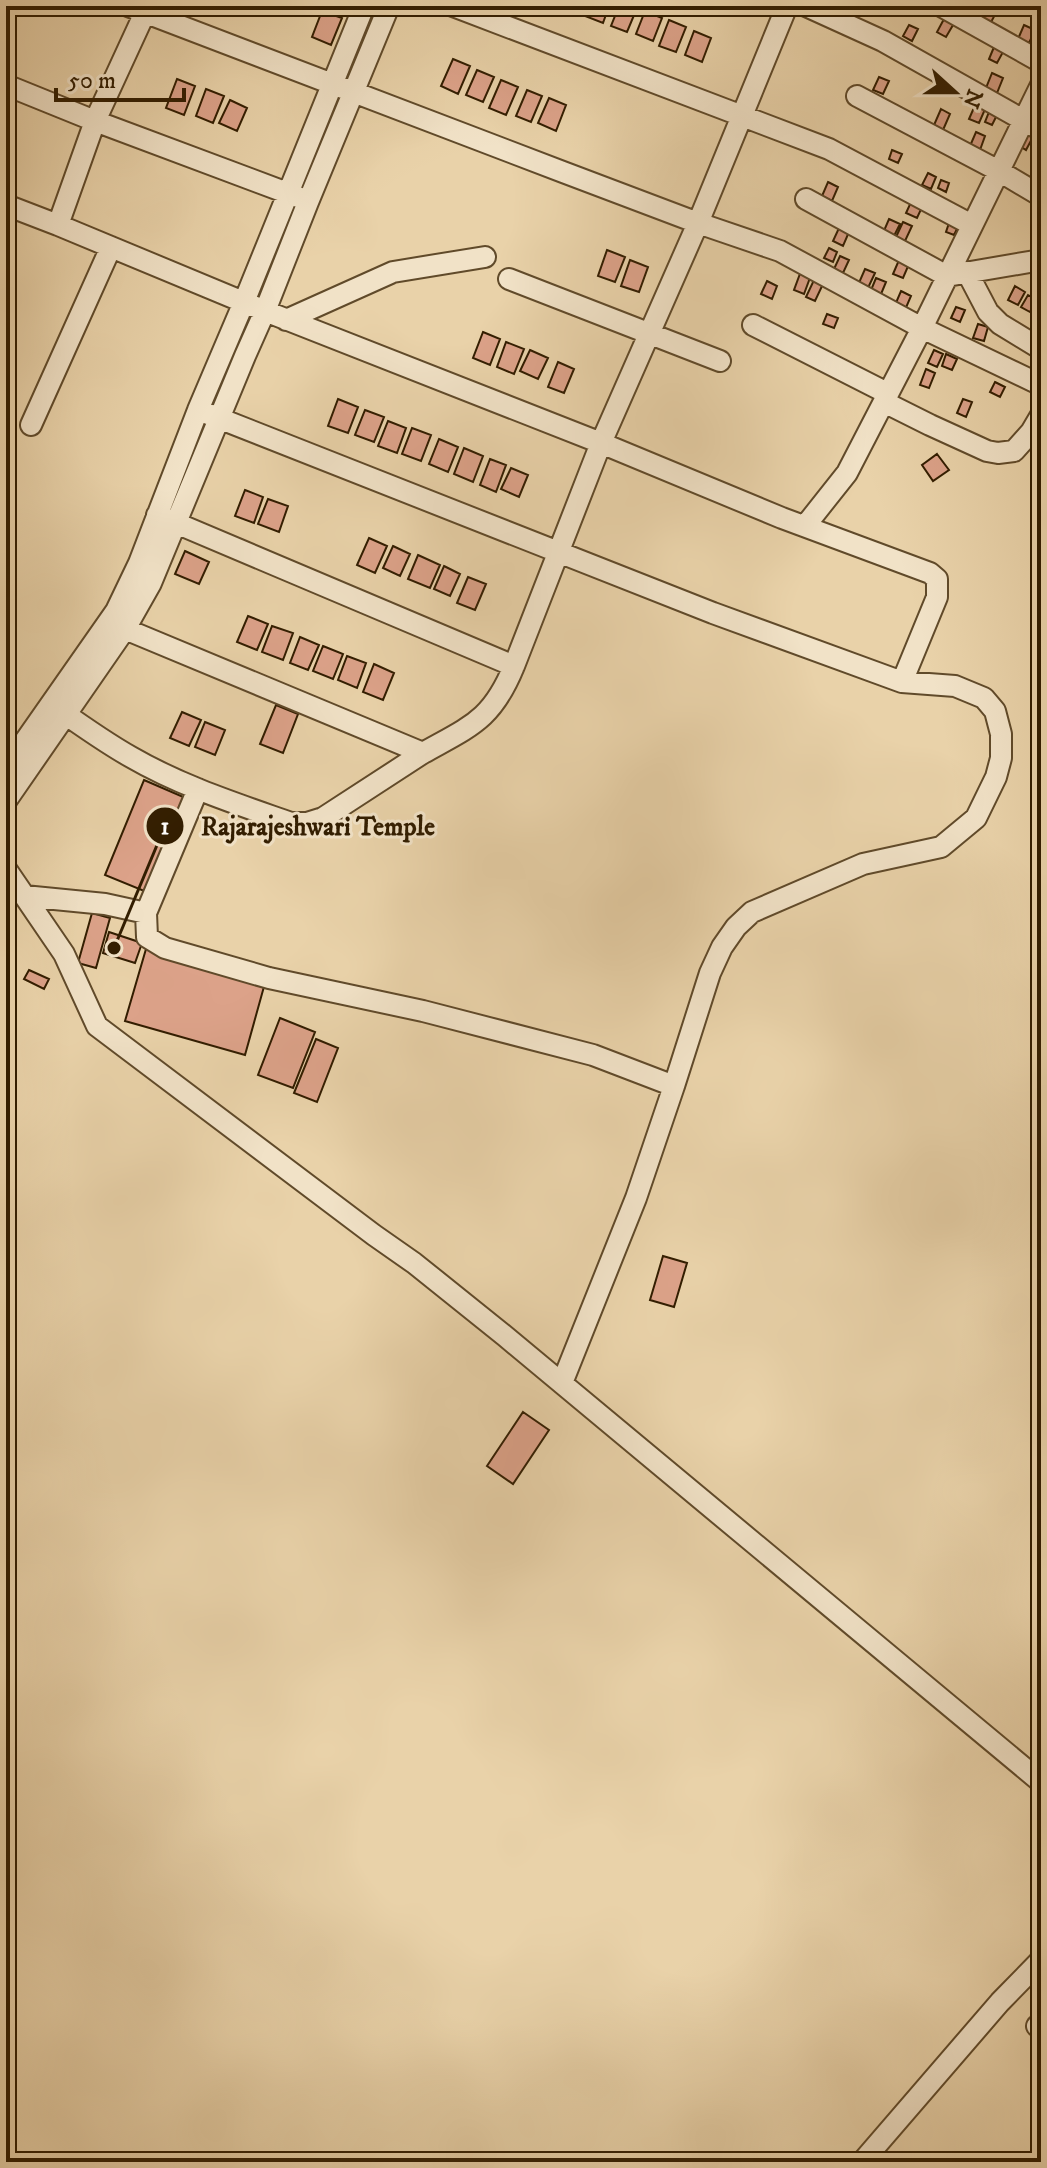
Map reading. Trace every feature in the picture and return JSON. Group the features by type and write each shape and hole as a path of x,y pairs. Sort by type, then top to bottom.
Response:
{"street":[{"path":"118,624 198,410 364,6"},
{"path":"6,801 59,710 118,624 151,583 389,6"},
{"path":"453,6 829,149 972,225"},
{"path":"59,710 130,757 198,789 291,823 307,823 323,818 423,753 478,722 498,700 514,666 601,443 698,223 787,6"},
{"path":"806,6 883,41 1032,125"},
{"path":"941,6 1041,62"},
{"path":"58,225 95,121 141,8 353,93 780,251 922,328 1041,385"},
{"path":"6,85 308,202"},
{"path":"805,526 847,473 922,328 957,274 972,225 999,171 1032,125 1041,85"},
{"path":"857,96 1041,196"},
{"path":"806,199 957,274 1000,324 1041,349"},
{"path":"6,205 286,320 930,573 937,579 937,597 902,682"},
{"path":"31,425 111,247"},
{"path":"286,320 393,272 485,257"},
{"path":"957,274 1041,260"},
{"path":"509,279 720,361"},
{"path":"753,325 930,425 987,451 1014,451 1041,415"},
{"path":"198,410 713,613 902,682 955,686 984,698 995,711 1001,734 1001,758 996,777 976,818 941,847 863,864 752,912 722,947 710,973 636,1198 562,1383"},
{"path":"157,515 514,666"},
{"path":"118,624 423,753"},
{"path":"6,768 59,710"},
{"path":"198,789 146,913 147,937 156,945 269,978 423,1011 593,1055 674,1086"},
{"path":"6,869 64,954 97,1026 414,1263 1041,1782"},
{"path":"24,896 105,904 146,913"},
{"path":"862,2162 1000,2002 1041,1960"}],"building":[{"path":"561,6 581,6 578,15"},
{"path":"589,6 609,6 603,23 585,16"},
{"path":"619,6 637,8 627,32 611,26"},
{"path":"987,6 997,11 990,24 981,20"},
{"path":"1022,6 1036,6 1032,16 1020,10"},
{"path":"322,11 342,18 331,45 312,37"},
{"path":"645,11 662,18 653,41 636,34"},
{"path":"944,19 953,25 946,37 937,32"},
{"path":"669,20 686,27 676,52 659,46"},
{"path":"909,25 918,29 912,41 903,36"},
{"path":"1024,25 1035,30 1029,43 1018,39"},
{"path":"694,31 711,38 702,62 685,55"},
{"path":"1038,32 1041,34 1041,49 1032,45"},
{"path":"994,47 1003,52 997,63 989,59"},
{"path":"453,59 470,66 458,94 441,86"},
{"path":"477,70 494,77 483,102 466,95"},
{"path":"992,73 1003,78 997,93 986,88"},
{"path":"879,77 889,81 883,94 873,90"},
{"path":"177,79 195,86 184,115 166,108"},
{"path":"501,80 518,87 506,115 489,108"},
{"path":"206,89 224,96 213,123 196,116"},
{"path":"527,90 542,96 531,122 516,116"},
{"path":"549,98 566,105 556,131 538,123"},
{"path":"230,100 247,108 237,131 219,123"},
{"path":"976,103 986,107 979,123 969,119"},
{"path":"941,109 950,114 943,130 934,125"},
{"path":"989,112 997,115 992,125 985,122"},
{"path":"1026,131 1034,135 1026,150 1018,145"},
{"path":"976,132 985,136 980,150 970,146"},
{"path":"892,150 902,154 898,163 889,159"},
{"path":"1037,166 1041,167 1040,184 1030,179"},
{"path":"928,173 936,177 931,189 922,185"},
{"path":"941,180 949,183 946,192 938,188"},
{"path":"828,182 838,187 832,201 822,196"},
{"path":"912,200 923,205 917,218 906,213"},
{"path":"889,219 900,224 893,238 883,233"},
{"path":"903,222 912,226 905,241 896,237"},
{"path":"949,223 958,227 954,235 946,232"},
{"path":"839,228 849,232 843,246 833,241"},
{"path":"829,248 837,252 833,262 824,258"},
{"path":"607,250 625,257 615,282 598,276"},
{"path":"840,256 849,260 843,273 834,269"},
{"path":"630,260 648,267 639,292 621,286"},
{"path":"899,260 909,264 903,278 893,274"},
{"path":"865,269 875,273 867,290 858,285"},
{"path":"801,271 811,275 804,294 794,290"},
{"path":"876,278 886,282 879,299 869,295"},
{"path":"814,280 823,284 815,301 806,297"},
{"path":"767,281 777,286 772,299 761,294"},
{"path":"1015,286 1025,292 1018,305 1008,300"},
{"path":"901,291 911,296 905,310 895,305"},
{"path":"1028,295 1037,300 1030,312 1021,307"},
{"path":"956,307 965,310 960,322 951,318"},
{"path":"827,314 838,318 834,328 823,324"},
{"path":"978,324 988,327 984,341 973,338"},
{"path":"483,332 500,339 490,365 473,358"},
{"path":"506,342 524,349 514,374 497,367"},
{"path":"530,350 548,358 538,379 520,371"},
{"path":"934,350 943,354 937,367 928,363"},
{"path":"946,354 957,359 952,370 942,366"},
{"path":"558,362 574,369 564,393 548,387"},
{"path":"926,369 935,373 929,388 920,385"},
{"path":"995,382 1005,387 1000,397 990,392"},
{"path":"338,399 358,407 348,433 328,426"},
{"path":"963,399 972,402 966,417 957,413"},
{"path":"365,410 384,417 374,442 355,435"},
{"path":"388,421 406,428 397,453 378,446"},
{"path":"412,428 431,435 421,461 402,454"},
{"path":"439,439 458,447 448,472 429,464"},
{"path":"464,448 483,456 473,482 454,474"},
{"path":"937,454 949,470 933,481 922,465"},
{"path":"490,459 506,465 496,492 480,485"},
{"path":"511,468 528,475 519,497 501,489"},
{"path":"245,490 263,497 254,523 235,516"},
{"path":"268,499 288,506 279,532 258,524"},
{"path":"369,538 387,546 375,573 357,565"},
{"path":"393,546 410,554 400,576 383,568"},
{"path":"185,551 209,562 199,584 175,574"},
{"path":"418,555 440,565 430,588 408,579"},
{"path":"444,566 460,574 450,596 434,589"},
{"path":"468,577 486,584 475,610 457,603"},
{"path":"248,616 268,624 257,650 237,642"},
{"path":"272,626 293,633 283,660 262,652"},
{"path":"300,637 319,645 308,670 290,663"},
{"path":"323,646 343,654 333,679 313,671"},
{"path":"347,656 366,663 357,688 338,680"},
{"path":"374,664 394,673 383,700 363,692"},
{"path":"276,705 298,714 283,753 260,744"},
{"path":"182,712 201,720 189,746 170,738"},
{"path":"205,722 225,730 215,755 195,747"},
{"path":"144,780 188,799 149,893 105,875"},
{"path":"92,913 110,918 96,968 78,963"},
{"path":"109,932 142,943 135,963 103,953"},
{"path":"146,949 265,983 245,1055 125,1021"},
{"path":"29,970 49,979 44,989 24,979"},
{"path":"280,1018 315,1032 293,1088 258,1075"},
{"path":"316,1039 338,1048 317,1102 294,1093"},
{"path":"663,1256 687,1263 674,1307 650,1300"},
{"path":"523,1412 549,1430 513,1484 487,1466"}],"place":[{"name":"Rajarajeshwari Temple","path":"114,948"}]}
